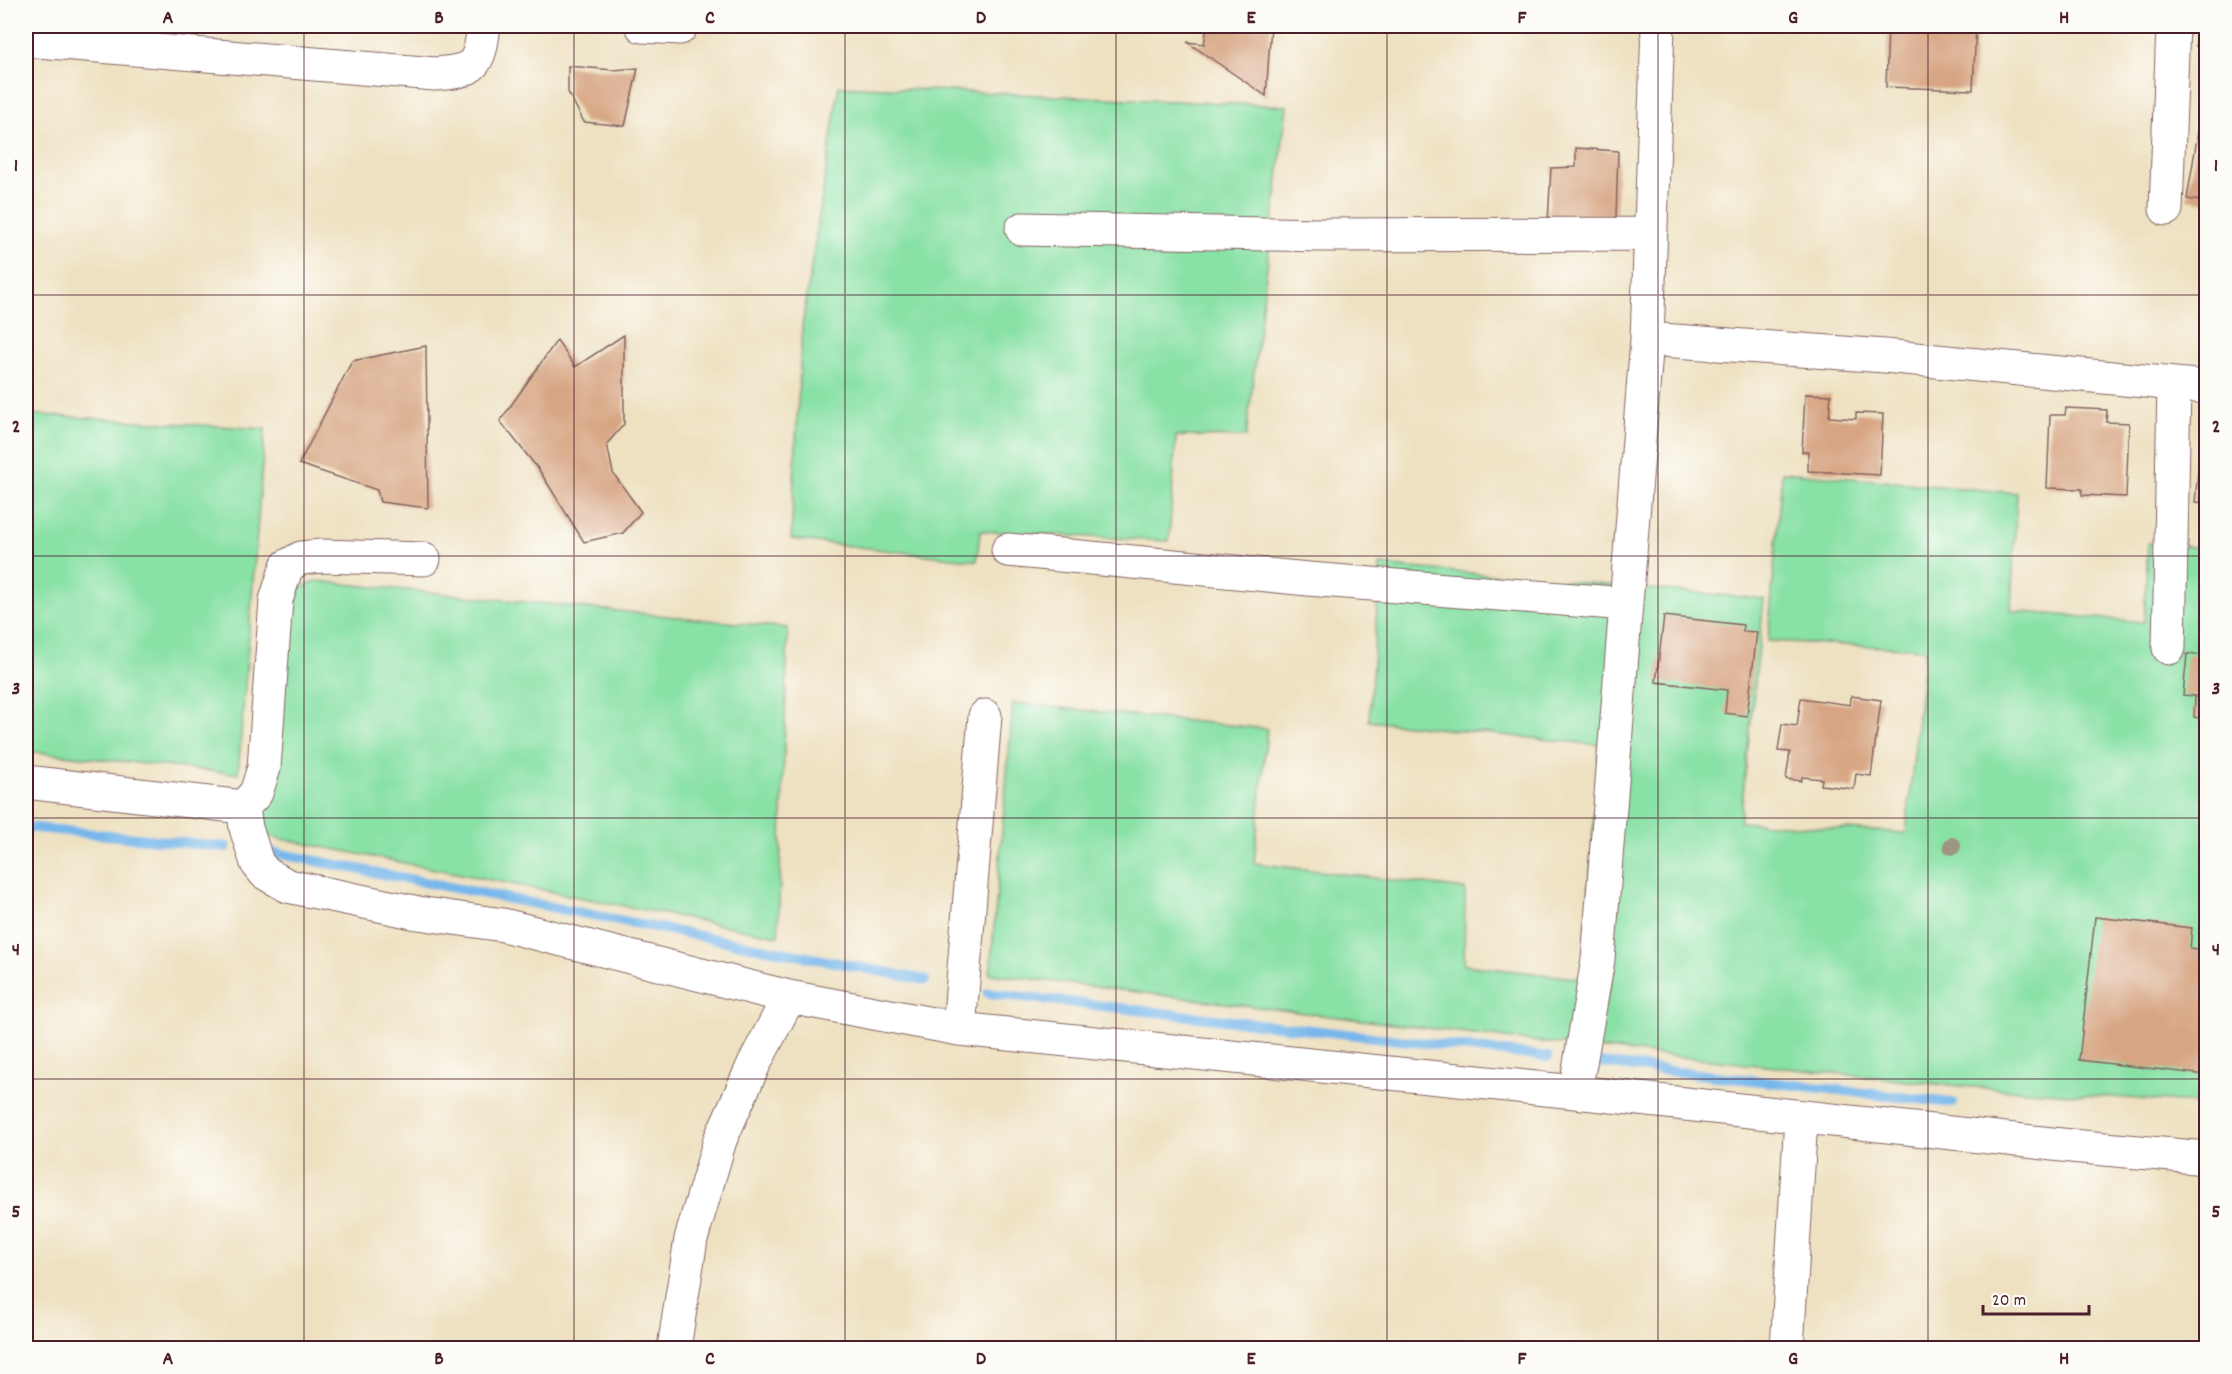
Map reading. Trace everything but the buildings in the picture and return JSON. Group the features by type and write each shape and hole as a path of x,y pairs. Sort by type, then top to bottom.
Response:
{"street":[{"path":"26,40 435,74 459,73 472,66 481,50 484,26"},
{"path":"642,26 680,28"},
{"path":"1575,1092 1598,960 1647,339 1658,26"},
{"path":"2166,209 2172,26"},
{"path":"1022,229 1320,235 1650,234"},
{"path":"1647,339 1885,356 2206,387"},
{"path":"2169,648 2174,384"},
{"path":"1008,550 1308,579 1626,604"},
{"path":"243,807 256,793 264,768 276,600 287,566 301,558 321,556 424,559"},
{"path":"959,1029 985,716"},
{"path":"26,783 243,807"},
{"path":"243,807 249,839 257,863 265,873 288,886 418,913 503,924 789,997 959,1029 1575,1092 2083,1148 2206,1158"},
{"path":"674,1348 692,1239 720,1140 754,1064 789,997"},
{"path":"1788,1348 1801,1118"}],"green space":[{"path":"839,86 1287,106 1246,437 1176,436 1169,541 980,531 977,561 791,539 802,327"},
{"path":"26,414 265,429 238,774 26,751"},
{"path":"1782,472 2017,493 2011,611 2144,622 2148,543 2206,548 2206,1104 1946,1085 1531,1041 990,974 1013,703 1267,729 1254,863 1465,889 1464,965 1583,979 1599,745 1369,721 1380,565 1764,599 1740,822 1906,833 1925,649 1768,641"},
{"path":"315,581 788,628 778,936 261,835 286,610 292,593"}],"waterway":[{"path":"26,827 226,847"},
{"path":"265,851 925,980"},
{"path":"988,993 1548,1057"},
{"path":"1583,1061 1953,1103"}]}
